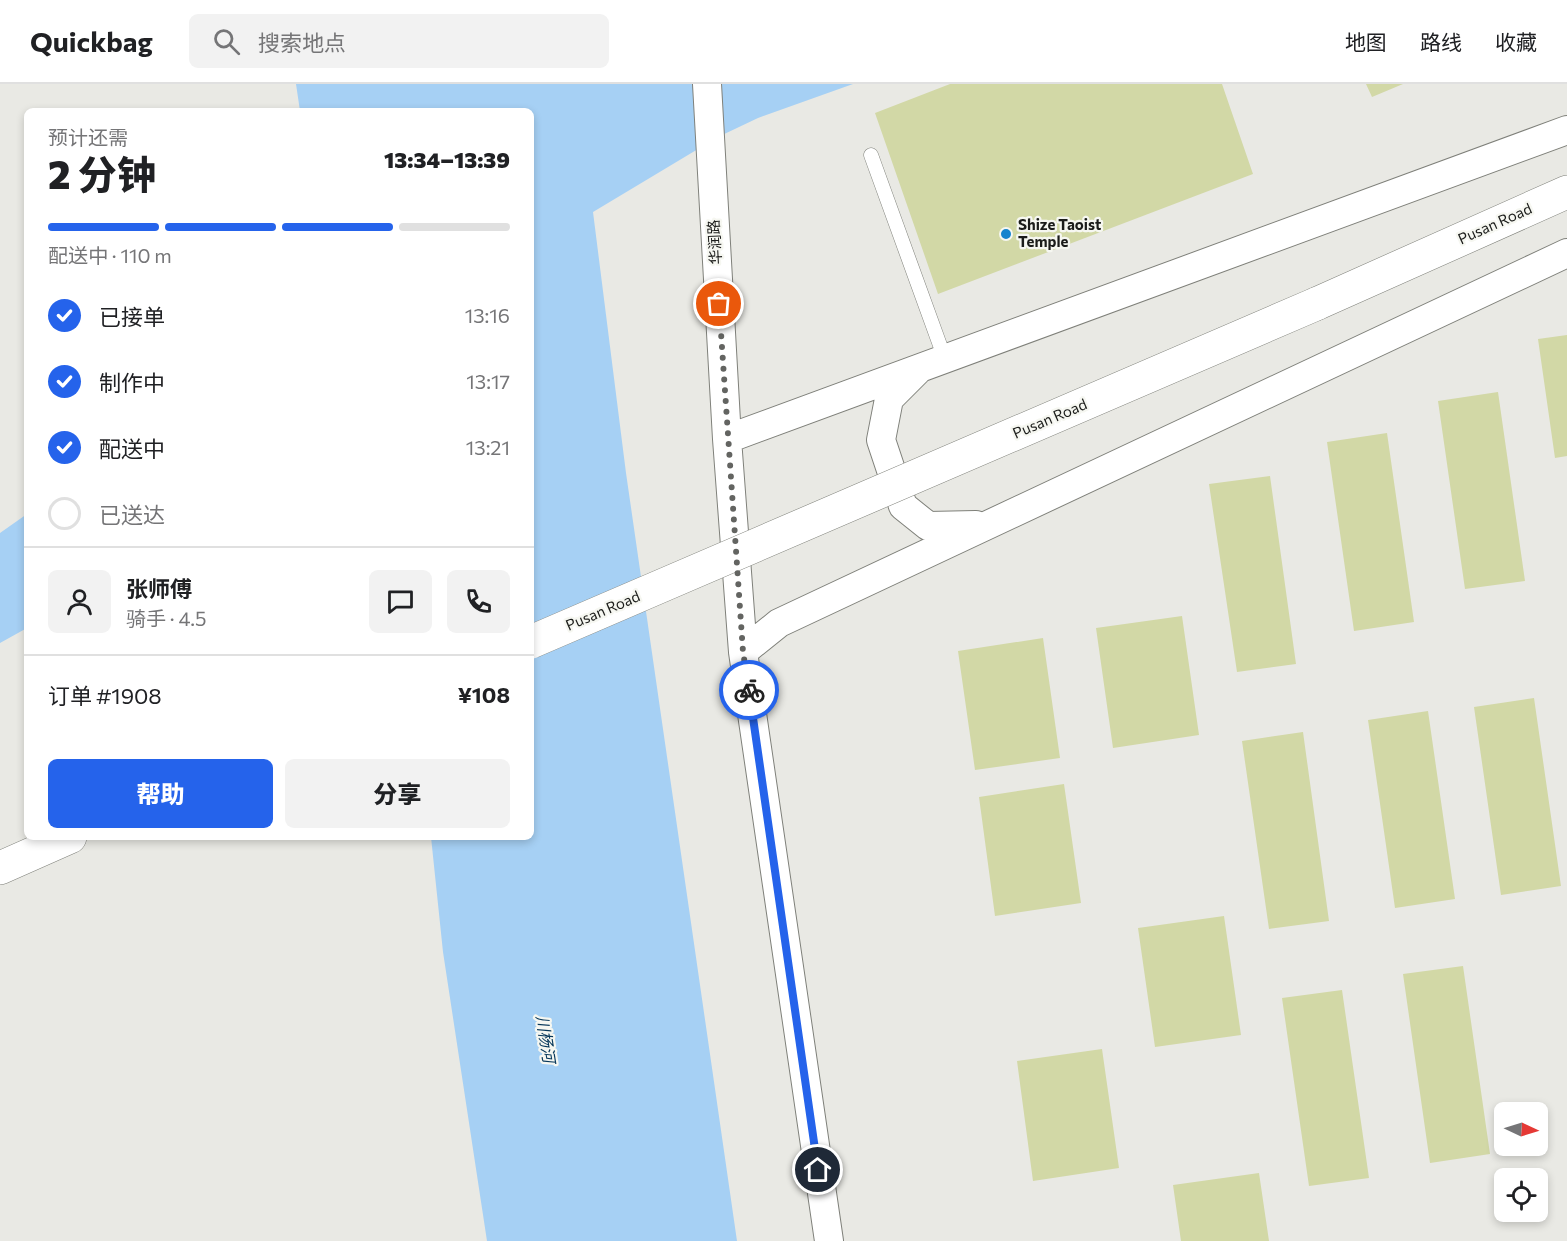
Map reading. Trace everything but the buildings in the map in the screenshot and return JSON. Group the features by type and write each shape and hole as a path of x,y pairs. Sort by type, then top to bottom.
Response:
{"main road":[{"name":"Pusan Road","path":"534,641 1316,304 1567,192"},
{"path":"0,868 63,840"}],"street":[{"name":"华润路","path":"707,84 727,439 743,652 829,1241"},
{"path":"727,439 1567,130"},
{"path":"743,652 779,623 1567,253"},
{"path":"932,363 890,399 881,440 903,506 928,526 987,525"}],"lane":[{"path":"871,155 932,363"}],"water":[{"name":"川杨河","path":"296,84 853,84 758,118 718,137 593,212 626,473 737,1241 487,1241 443,952 431,840 534,840 534,108 300,108"},
{"path":"24,516 24,630 0,643 0,533"}],"way so far":[{"path":"719,304 743,652 749,690"}],"place":[{"name":"Shize Taoist Temple","path":"1006,234"}],"route":[{"path":"749,690 818,1170"}]}
